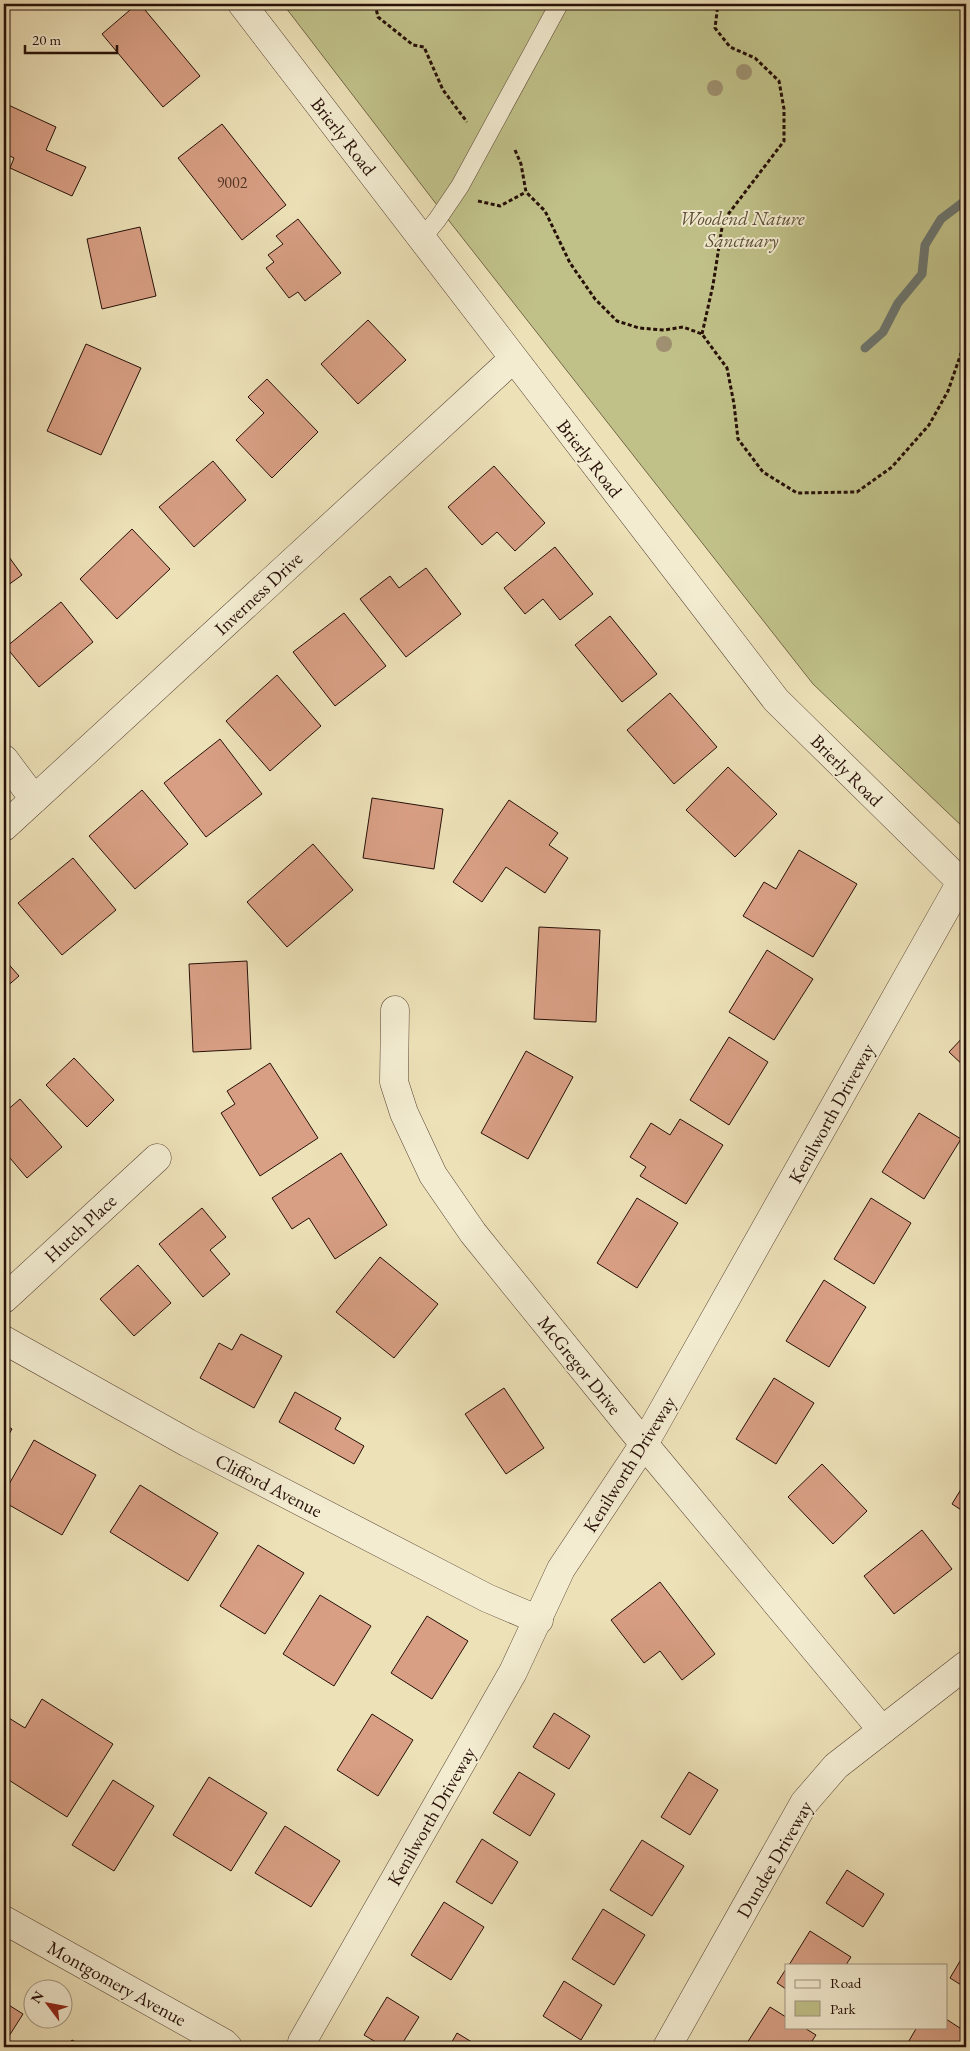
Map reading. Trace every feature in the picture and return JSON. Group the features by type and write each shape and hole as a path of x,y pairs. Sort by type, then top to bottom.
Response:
{"street":[{"name":"Brierly Road","path":"242,4 776,700 963,884"},
{"name":"Inverness Drive","path":"4,827 513,359"},
{"path":"4,759 34,799"},
{"name":"Kenilworth Driveway","path":"301,2047 302,2042 513,1672 539,1620 561,1569 644,1444 963,884"},
{"name":"McGregor Drive","path":"395,1010 394,1082 404,1113 433,1175 473,1233 644,1444 882,1730"},
{"name":"Hutch Place","path":"4,1299 157,1158"},
{"name":"Clifford Avenue","path":"4,1340 188,1443 487,1598 539,1620"},
{"name":"Dundee Driveway","path":"667,2047 804,1803 836,1766 966,1665"},
{"name":"Montgomery Avenue","path":"4,1920 224,2043 228,2047"}],"lane":[{"path":"422,238 452,198 560,4"}],"path":[{"path":"375,4 378,17 413,46 424,47 443,90 469,124"},
{"path":"702,334 713,285 723,221 784,141 784,109 779,81 755,58 730,47 716,28 718,4"},
{"path":"514,150 520,164 526,192 545,211 570,263 595,299 617,321 639,328 664,330 683,327 702,334 727,368 738,439 763,472 797,493 857,492 892,467 929,424 948,391 966,339"},
{"path":"475,200 496,207 526,192"}],"green space":[{"name":"Woodend Nature Sanctuary","path":"283,4 966,4 966,830 813,684 450,222"}],"building":[{"path":"137,4 140,4 200,76 163,107 102,34"},
{"path":"4,103 56,127 46,150 86,167 72,196 10,168 14,158 4,153"},
{"path":"222,124 286,205 242,240 178,158"},
{"path":"298,219 341,273 305,301 298,292 289,298 266,268 274,262 268,255 283,244 276,236"},
{"path":"140,227 156,296 102,309 87,239"},
{"path":"368,320 406,360 358,404 321,364"},
{"path":"86,344 141,368 101,455 47,431"},
{"path":"267,379 318,432 272,478 236,440 264,413 248,397"},
{"path":"213,461 246,500 194,547 159,507"},
{"path":"494,466 545,523 515,551 497,532 482,545 448,507"},
{"path":"132,529 170,569 117,619 80,579"},
{"path":"555,547 593,594 560,620 543,599 525,614 504,588"},
{"path":"4,550 22,575 4,588"},
{"path":"426,568 461,614 406,657 360,599 390,576 399,588"},
{"path":"61,602 93,642 39,687 6,647"},
{"path":"344,613 386,666 335,706 293,652"},
{"path":"610,616 657,674 622,702 575,645"},
{"path":"277,675 321,726 270,771 226,721"},
{"path":"670,693 717,747 674,784 627,730"},
{"path":"220,739 262,794 206,837 164,783"},
{"path":"728,767 777,814 735,857 686,810"},
{"path":"142,790 188,844 135,889 89,836"},
{"path":"372,798 443,809 434,869 363,858"},
{"path":"509,800 558,833 549,845 568,858 545,893 506,867 482,902 453,882"},
{"path":"313,844 353,890 287,947 247,902"},
{"path":"799,850 857,884 813,957 743,916 764,882 776,889"},
{"path":"73,858 116,910 62,955 18,903"},
{"path":"539,927 600,930 596,1022 534,1019"},
{"path":"767,950 813,979 774,1040 729,1012"},
{"path":"4,959 19,976 4,989"},
{"path":"247,961 251,1049 193,1052 189,964"},
{"path":"966,1034 966,1068 949,1052"},
{"path":"729,1037 768,1062 729,1125 690,1100"},
{"path":"526,1051 573,1077 528,1159 481,1133"},
{"path":"74,1058 114,1100 87,1127 46,1085"},
{"path":"270,1063 318,1138 260,1176 221,1113 235,1104 227,1091"},
{"path":"20,1099 62,1147 27,1178 4,1151 4,1113"},
{"path":"919,1113 961,1139 924,1199 882,1172"},
{"path":"680,1119 723,1145 686,1204 640,1176 646,1167 630,1157 651,1123 670,1135"},
{"path":"341,1153 387,1225 335,1259 309,1218 292,1229 272,1198"},
{"path":"637,1198 678,1223 637,1288 597,1263"},
{"path":"871,1198 911,1223 874,1284 834,1259"},
{"path":"202,1208 226,1237 210,1250 230,1274 203,1297 159,1244"},
{"path":"380,1257 438,1304 394,1358 336,1312"},
{"path":"138,1265 171,1303 134,1336 100,1299"},
{"path":"824,1280 866,1307 829,1367 786,1341"},
{"path":"241,1334 282,1356 254,1408 200,1378 219,1343 232,1350"},
{"path":"774,1378 814,1403 776,1464 736,1439"},
{"path":"504,1388 544,1448 506,1474 465,1414"},
{"path":"295,1392 341,1418 335,1429 364,1446 354,1464 279,1422"},
{"path":"4,1424 12,1429 4,1443"},
{"path":"34,1440 96,1475 62,1535 4,1502 4,1493"},
{"path":"822,1464 867,1511 833,1544 788,1497"},
{"path":"966,1481 966,1513 952,1504"},
{"path":"140,1485 218,1533 188,1581 110,1532"},
{"path":"922,1530 952,1569 894,1614 864,1576"},
{"path":"258,1545 304,1573 265,1634 220,1606"},
{"path":"660,1582 715,1654 682,1680 660,1651 644,1663 611,1620"},
{"path":"320,1595 371,1626 334,1686 283,1654"},
{"path":"427,1616 468,1641 432,1699 391,1673"},
{"path":"42,1699 113,1744 67,1817 4,1777 4,1715 25,1728"},
{"path":"554,1713 590,1736 569,1769 533,1747"},
{"path":"372,1714 413,1740 378,1796 337,1770"},
{"path":"519,1772 555,1794 530,1836 493,1813"},
{"path":"689,1772 718,1790 690,1835 661,1817"},
{"path":"209,1777 267,1813 231,1871 173,1835"},
{"path":"113,1780 154,1806 114,1871 72,1845"},
{"path":"285,1826 340,1861 311,1907 255,1873"},
{"path":"482,1839 518,1862 492,1904 456,1882"},
{"path":"642,1840 684,1866 652,1916 610,1890"},
{"path":"847,1870 884,1894 863,1927 826,1903"},
{"path":"444,1902 484,1927 451,1980 411,1955"},
{"path":"603,1909 645,1935 614,1985 572,1959"},
{"path":"810,1931 851,1957 847,1964 790,1964"},
{"path":"966,1951 966,1988 950,1978"},
{"path":"785,1971 785,1988 777,1983"},
{"path":"564,1981 602,2005 581,2040 543,2016"},
{"path":"387,1997 419,2017 400,2047 384,2047 364,2035"},
{"path":"4,2002 22,2013 22,2016 4,2044"},
{"path":"770,2007 785,2016 785,2028 805,2028 816,2035 808,2047 754,2047 747,2043"},
{"path":"948,2020 966,2032 966,2042 963,2047 906,2046 916,2028 948,2028"},
{"path":"457,2033 480,2047 449,2047"},
{"path":"72,2040 85,2047 67,2047"}],"waterway":[{"path":"865,348 883,332 898,303 922,274 925,245 941,219 966,200"}]}
